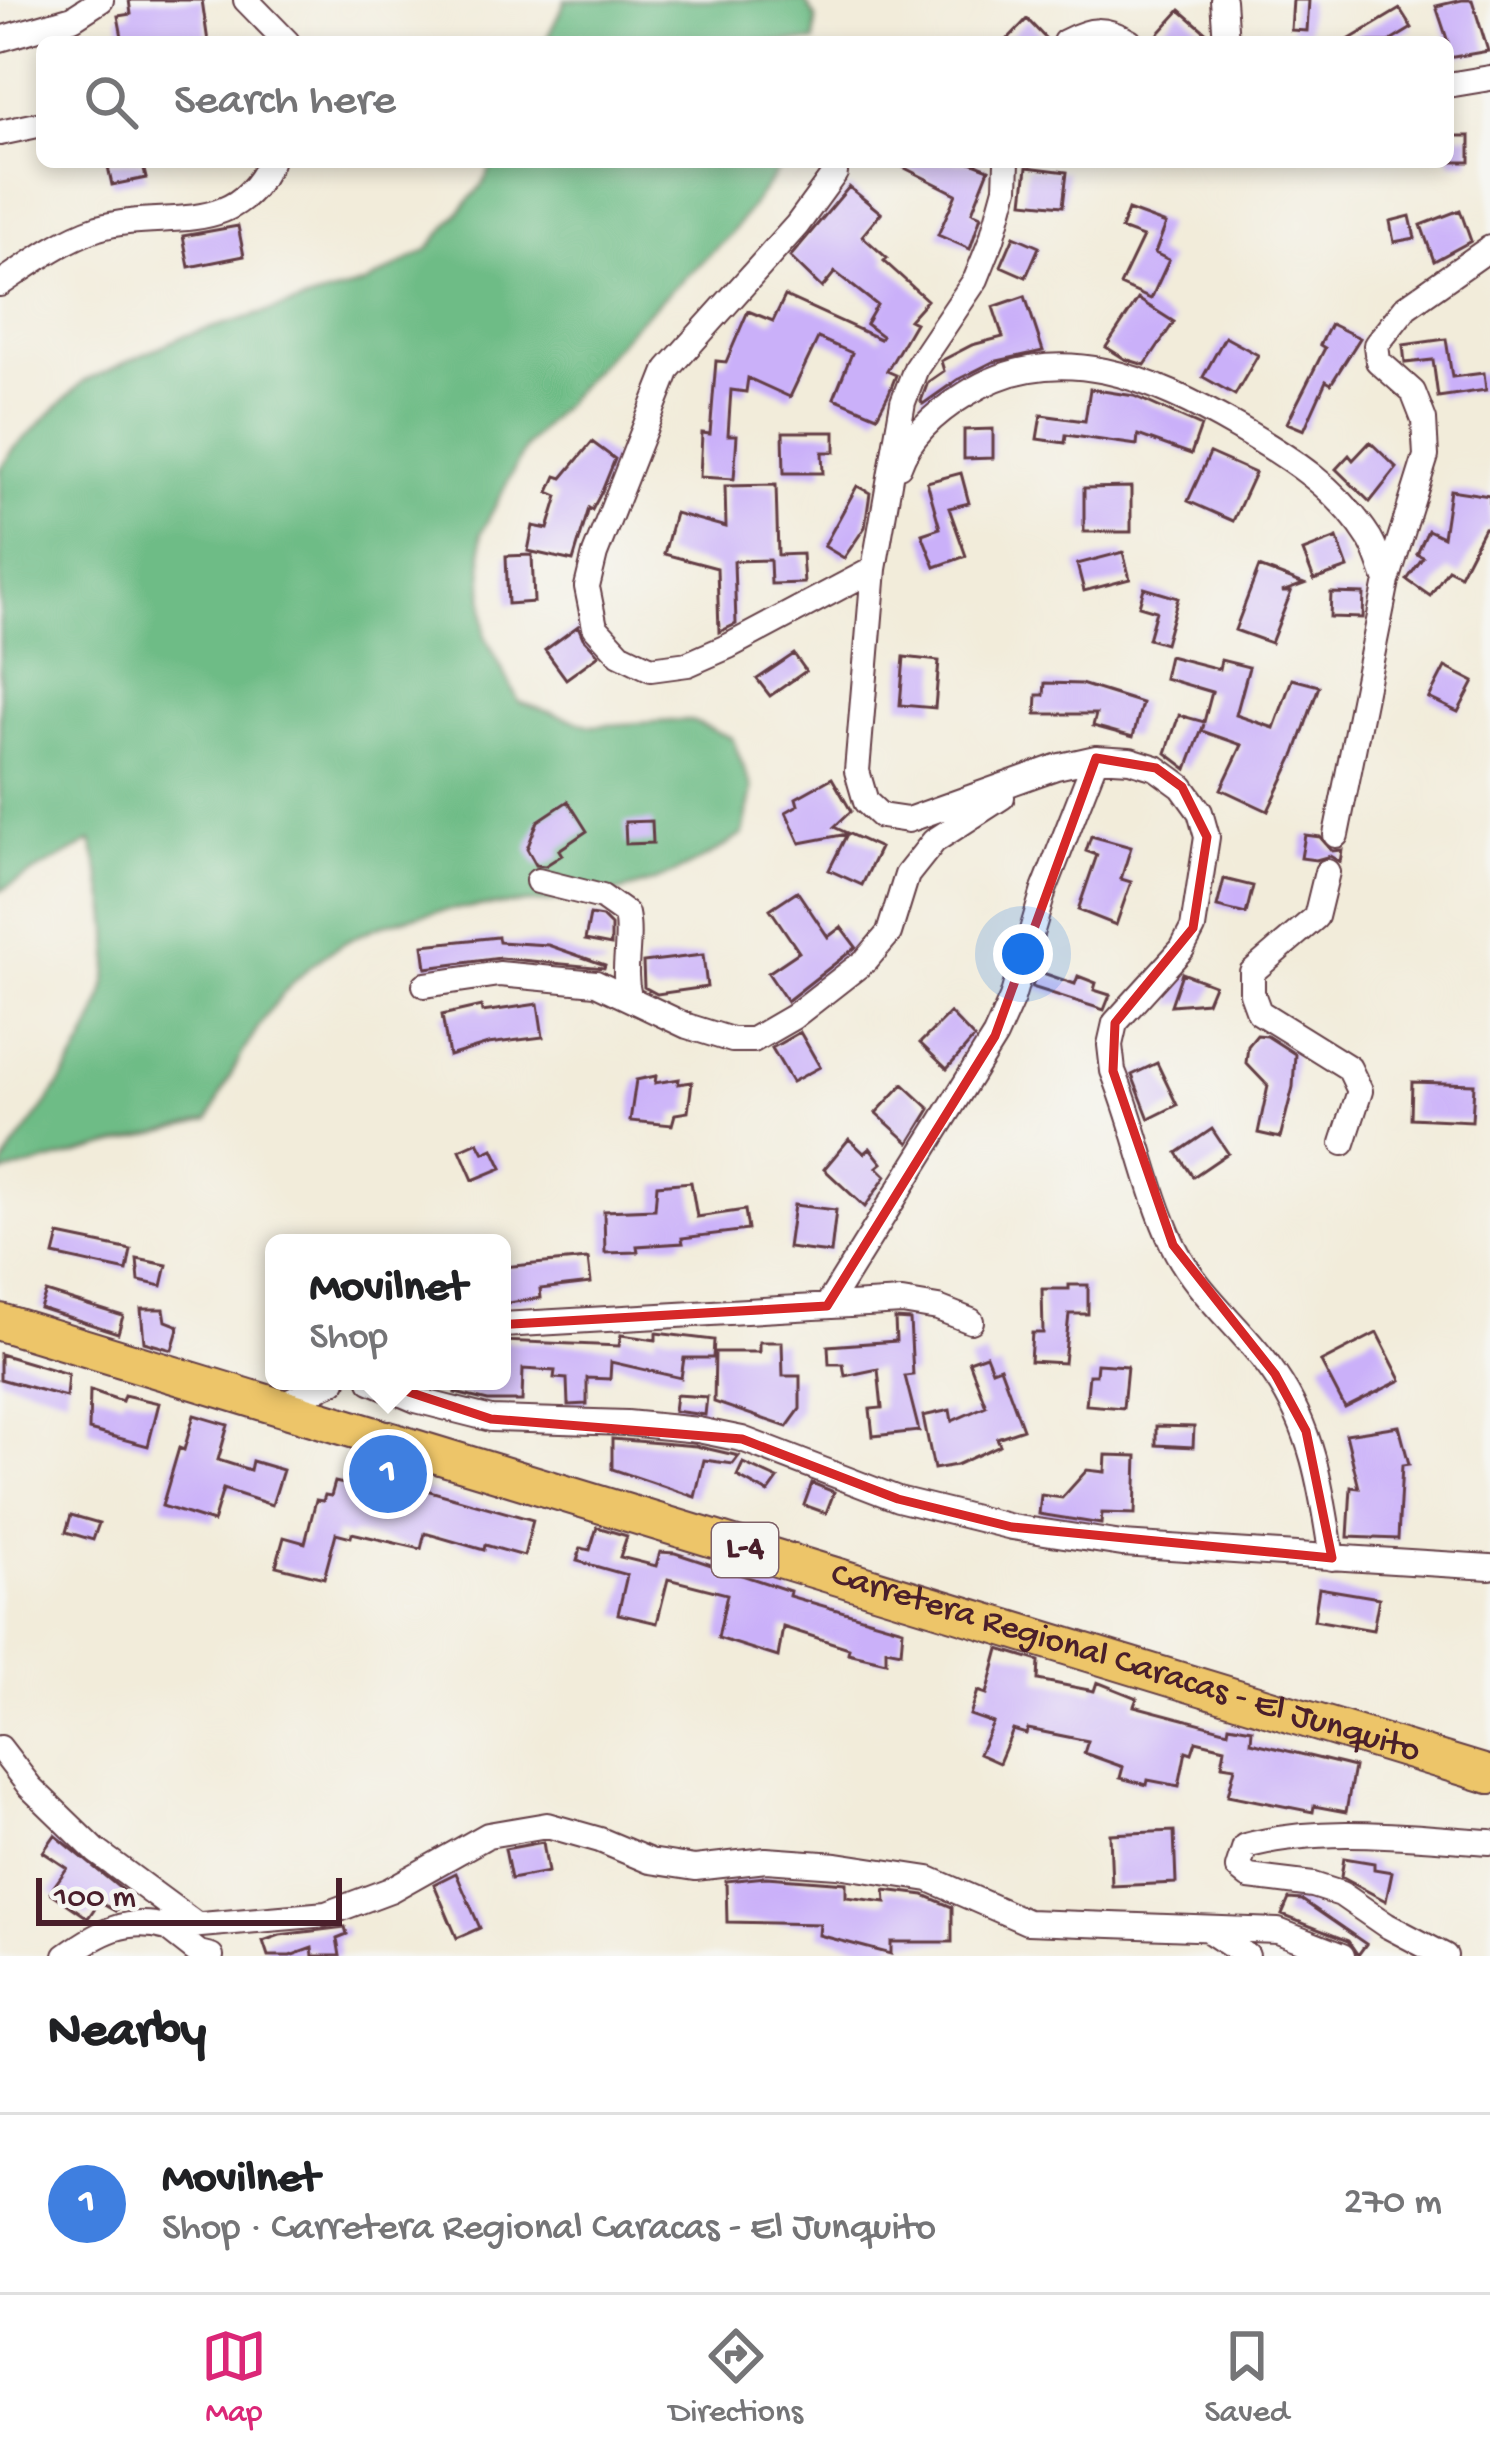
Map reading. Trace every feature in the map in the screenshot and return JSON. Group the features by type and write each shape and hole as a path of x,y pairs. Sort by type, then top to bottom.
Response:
{"main road":[{"name":"Carretera Regional Caracas - El Junquito","path":"0,1322 1490,1775"}],"street":[{"path":"0,39 73,18 100,0"},
{"path":"246,0 281,36"},
{"path":"1223,0 1226,36"},
{"path":"1076,36 1107,28 1120,36"},
{"path":"1454,84 1490,78"},
{"path":"0,133 36,125"},
{"path":"0,284 70,239 102,227 223,213 248,193 266,168"},
{"path":"1007,168 992,239 976,279 916,368 904,402 874,568 857,771 866,802 881,816 908,820 1096,758 1130,760 1156,768 1182,787 1200,812 1207,836 1193,928 1182,949 1115,1024 1110,1045 1113,1071 1173,1245 1204,1294 1275,1374 1306,1431 1332,1558"},
{"path":"835,173 797,225 668,369 595,554 587,587 595,627 620,654 651,669 688,664 729,646 874,568"},
{"path":"1336,835 1387,581 1426,457 1424,420 1413,392 1378,361 1376,345 1406,307 1490,248"},
{"path":"886,503 903,456 945,407 988,380 1038,366 1074,365 1134,376 1178,393 1302,465 1370,539 1387,581"},
{"path":"827,1306 995,1036 1012,998 1044,890 1096,758"},
{"path":"425,985 499,974 596,983 687,1026 732,1040 754,1040 793,1017 866,960 889,933 907,875 934,841 1029,779"},
{"path":"1327,872 1316,916 1252,971 1252,993 1259,1012 1349,1068 1360,1091 1343,1143"},
{"path":"538,881 602,897 626,914 629,931 623,975 629,997"},
{"path":"511,1324 902,1302 938,1308 971,1321"},
{"path":"276,1408 315,1390"},
{"path":"392,1390 491,1419 626,1424 742,1439 898,1499 1012,1527 1122,1544 1490,1568"},
{"path":"0,1748 30,1787 96,1851 195,1924"},
{"path":"167,1928 326,1914 390,1890 488,1834 547,1825 601,1840 650,1861 695,1868 766,1860 837,1865 929,1879 1027,1922 1278,1931 1342,1956"},
{"path":"1445,1956 1341,1894 1313,1885 1249,1877 1238,1868 1239,1856 1245,1846 1276,1837 1359,1835 1490,1842"},
{"path":"66,1956 117,1925 151,1923 211,1956"},
{"path":"1208,1931 1247,1956"}],"highlighted area":[{"path":"1096,758 1156,768 1182,787 1207,837 1193,928 1115,1023 1113,1071 1173,1245 1275,1374 1306,1431 1332,1558 1012,1527 898,1499 742,1439 491,1419 354,1374 497,1325 827,1306 995,1036"}],"green space":[{"path":"566,0 804,0 816,19 815,36 548,36"},
{"path":"491,168 780,168 731,234 632,327 526,446 481,533 485,636 519,702 591,726 689,720 732,738 752,789 743,834 684,869 618,892 454,909 376,928 338,946 288,987 249,1042 209,1120 0,1174 90,1031 108,974 110,945 91,841 0,891 0,469 14,449 83,382 184,336 365,284 427,250"}],"building":[{"path":"129,0 202,0 207,36 122,36 118,16 131,14"},
{"path":"1293,0 1309,0 1307,31 1291,30"},
{"path":"1472,0 1488,51 1454,57 1454,36 1446,36 1436,6"},
{"path":"1400,9 1412,28 1399,36 1355,36"},
{"path":"1180,10 1209,35 1209,36 1156,36"},
{"path":"1027,19 1043,36 1011,36"},
{"path":"1454,136 1470,136 1470,162 1454,162"},
{"path":"108,168 144,168 146,178 112,185"},
{"path":"905,168 989,169 972,212 981,216 970,249 938,235 956,194"},
{"path":"1027,168 1067,172 1063,206 1023,202"},
{"path":"849,187 881,213 862,236 927,300 909,320 915,323 887,371 896,375 889,393 877,416 834,398 852,353 818,338 790,397 748,378 746,392 731,390 728,435 737,435 734,479 700,477 702,433 710,434 716,361 726,362 748,311 773,321 785,296 882,336 866,324 877,305 835,272 822,288 790,257"},
{"path":"1128,210 1166,224 1155,253 1169,260 1151,299 1120,285 1143,237 1121,229"},
{"path":"1460,210 1471,241 1434,261 1421,225"},
{"path":"1410,216 1415,238 1394,242 1390,221"},
{"path":"238,226 244,256 189,267 183,236"},
{"path":"1014,236 1039,247 1026,277 1001,266"},
{"path":"1025,296 1043,351 993,362 923,404 928,382 944,371 941,361 972,345 1003,337 993,307"},
{"path":"1138,299 1174,322 1145,365 1106,347"},
{"path":"1331,324 1360,338 1331,384 1326,381 1304,430 1287,423 1325,348 1320,345"},
{"path":"1225,337 1258,355 1235,395 1203,377"},
{"path":"1446,339 1452,377 1484,373 1486,390 1438,397 1433,360 1405,363 1403,345"},
{"path":"1090,389 1134,396 1201,426 1191,454 1138,435 1137,445 1066,435 1065,443 1037,439 1041,415 1085,421"},
{"path":"993,429 993,458 964,459 964,430"},
{"path":"783,432 835,432 835,452 822,452 823,473 784,473"},
{"path":"592,442 615,459 592,510 589,508 573,561 528,551 533,526 548,529 558,496 549,492 556,476 562,478"},
{"path":"1370,442 1397,468 1370,502 1336,469"},
{"path":"1210,453 1255,473 1233,521 1188,501"},
{"path":"961,473 969,503 949,508 966,556 935,567 922,534 940,528 927,482"},
{"path":"776,485 778,555 802,554 804,583 771,584 770,560 734,561 736,624 719,632 717,568 664,554 675,513 726,527 725,486"},
{"path":"857,486 870,493 865,527 844,558 824,546"},
{"path":"1131,487 1131,532 1084,532 1084,488"},
{"path":"1450,490 1490,496 1490,529 1484,528 1460,575 1448,569 1430,596 1407,580 1423,557 1417,554 1428,530 1443,537"},
{"path":"1337,538 1348,568 1314,580 1303,551"},
{"path":"1123,552 1130,579 1084,591 1077,564"},
{"path":"532,555 534,602 508,604 506,556"},
{"path":"1259,567 1304,584 1282,592 1291,592 1271,643 1235,630"},
{"path":"1144,588 1178,598 1165,644 1148,639 1156,611 1139,606"},
{"path":"1331,593 1364,594 1363,618 1330,617"},
{"path":"578,626 599,655 566,679 545,650"},
{"path":"794,654 806,671 770,696 757,679"},
{"path":"1169,656 1219,669 1221,660 1249,667 1236,715 1274,728 1292,679 1319,686 1268,811 1221,789 1242,745 1202,731 1204,724 1187,769 1166,753 1179,715 1204,722 1212,692 1164,678"},
{"path":"904,657 939,661 935,708 900,705"},
{"path":"1445,667 1474,682 1458,712 1429,698"},
{"path":"1045,683 1081,684 1142,703 1133,737 1093,726 1096,714 1036,714 1037,695 1044,695"},
{"path":"832,778 851,811 834,827 880,848 862,885 829,870 847,834 800,843 786,812 798,805 796,798"},
{"path":"568,801 587,831 559,850 562,855 545,866 536,865 527,849 538,821"},
{"path":"652,821 653,843 626,844 625,822"},
{"path":"1305,835 1320,837 1332,851 1342,850 1340,862 1330,856 1301,858"},
{"path":"1091,836 1131,847 1121,879 1131,882 1116,925 1078,910 1097,855 1086,851"},
{"path":"1224,879 1253,886 1246,914 1217,907"},
{"path":"797,891 828,937 841,927 856,947 787,1001 768,973 799,952 770,909"},
{"path":"590,915 602,917 611,926 611,945 585,940"},
{"path":"498,937 499,942 548,945 605,965 500,958 426,968 423,945"},
{"path":"703,955 707,987 657,994 644,987 643,962"},
{"path":"1037,971 1075,984 1078,976 1096,983 1094,990 1110,995 1104,1010 1032,987"},
{"path":"1182,973 1214,985 1207,1002 1171,1005"},
{"path":"538,1004 543,1037 488,1044 449,1056 442,1015 481,1006 482,1012"},
{"path":"950,1013 974,1038 947,1069 920,1043"},
{"path":"800,1032 820,1067 792,1082 772,1048"},
{"path":"1257,1035 1295,1054 1293,1087 1280,1138 1258,1133 1268,1086 1246,1063 1248,1046"},
{"path":"1157,1063 1177,1105 1149,1119 1132,1075"},
{"path":"656,1076 655,1083 692,1082 688,1112 675,1114 672,1125 630,1121 636,1080"},
{"path":"1412,1082 1474,1084 1472,1121 1411,1118"},
{"path":"903,1084 930,1109 909,1143 876,1113"},
{"path":"1212,1129 1228,1153 1193,1177 1177,1153"},
{"path":"849,1139 864,1153 870,1148 886,1176 865,1207 824,1169"},
{"path":"478,1142 484,1153 493,1149 502,1168 473,1180 460,1150"},
{"path":"691,1182 697,1217 745,1210 748,1230 637,1246 638,1252 605,1253 604,1211 655,1209 657,1185"},
{"path":"794,1205 836,1210 831,1253 788,1248"},
{"path":"59,1235 131,1250 127,1271 54,1255"},
{"path":"137,1259 167,1265 162,1286 139,1281"},
{"path":"588,1259 591,1283 540,1289 541,1298 511,1303 511,1266"},
{"path":"1069,1285 1088,1285 1088,1314 1069,1314 1064,1363 1030,1361 1032,1333 1043,1333 1042,1289 1069,1289"},
{"path":"46,1292 123,1316 118,1333 40,1308"},
{"path":"141,1309 164,1309 166,1321 179,1326 172,1350 144,1342"},
{"path":"895,1319 910,1320 913,1375 905,1376 919,1431 873,1436 870,1409 882,1408 878,1369 845,1376 843,1364 829,1364 828,1346 896,1341"},
{"path":"656,1333 714,1340 713,1358 684,1358 681,1378 611,1362 610,1379 587,1378 587,1404 568,1405 567,1379 554,1378 555,1371 523,1369 522,1401 488,1401 455,1393 511,1390 511,1341 619,1346 621,1335 656,1340"},
{"path":"1377,1333 1401,1380 1345,1408 1321,1362"},
{"path":"759,1342 782,1342 783,1376 800,1376 800,1409 787,1427 714,1402 715,1352 759,1352"},
{"path":"0,1354 68,1374 66,1397 0,1379"},
{"path":"986,1355 992,1370 1000,1367 1023,1429 997,1438 1000,1445 956,1465 934,1469 923,1416 950,1410 952,1421 986,1406 969,1361"},
{"path":"1097,1364 1127,1366 1123,1408 1086,1405 1089,1375 1096,1375"},
{"path":"90,1390 122,1401 124,1395 159,1403 148,1446 89,1430"},
{"path":"676,1395 707,1397 705,1415 674,1411"},
{"path":"194,1415 228,1425 218,1460 250,1470 252,1461 283,1470 272,1505 223,1489 213,1522 162,1506"},
{"path":"1156,1426 1194,1427 1193,1447 1156,1445"},
{"path":"1399,1426 1409,1464 1402,1465 1398,1539 1348,1537 1351,1487 1359,1488 1346,1434"},
{"path":"612,1439 696,1446 739,1456 733,1464 704,1460 695,1497 612,1469"},
{"path":"1106,1455 1137,1456 1135,1514 1102,1513 1101,1524 1039,1514 1041,1495 1062,1498 1087,1470 1105,1472"},
{"path":"743,1463 778,1479 768,1493 737,1476"},
{"path":"373,1475 533,1520 524,1556 425,1533 421,1549 336,1533 324,1578 276,1566 284,1537 305,1543 316,1500 331,1496 335,1482 370,1490"},
{"path":"812,1483 834,1492 826,1513 804,1505"},
{"path":"71,1515 99,1523 93,1540 66,1532"},
{"path":"597,1527 627,1536 620,1557 656,1566 660,1552 675,1553 790,1591 789,1596 903,1629 901,1652 886,1649 886,1662 848,1653 849,1648 783,1627 778,1657 718,1638 727,1594 668,1579 657,1623 618,1614 627,1575 577,1561 581,1548 590,1550"},
{"path":"1319,1588 1379,1598 1373,1630 1314,1620"},
{"path":"999,1649 1039,1661 1038,1680 1094,1691 1097,1682 1137,1698 1134,1706 1228,1731 1229,1725 1252,1729 1251,1742 1354,1767 1346,1812 1314,1806 1313,1812 1228,1795 1235,1767 1222,1765 1225,1748 1196,1741 1192,1753 1186,1751 1179,1786 1120,1778 1123,1767 1084,1753 1088,1741 1028,1729 1026,1734 1013,1730 999,1763 979,1754 993,1723 970,1715 978,1691 987,1694"},
{"path":"1174,1831 1176,1883 1112,1886 1110,1834"},
{"path":"55,1835 127,1894 115,1911 99,1902 88,1918 50,1892 67,1868 43,1852"},
{"path":"543,1842 548,1872 511,1879 505,1849"},
{"path":"1344,1858 1392,1872 1386,1901 1341,1877"},
{"path":"456,1873 480,1928 457,1938 434,1884"},
{"path":"766,1877 846,1883 846,1897 886,1902 885,1890 924,1895 952,1907 952,1942 891,1942 891,1954 819,1935 820,1924 727,1922 726,1881"},
{"path":"1289,1899 1302,1900 1366,1944 1358,1955 1348,1941 1282,1915"},
{"path":"345,1927 347,1934 337,1938 340,1956 313,1956 312,1948 290,1956 268,1956 263,1941 280,1935"}],"place":[{"name":"Movilnet","path":"388,1474"}]}
